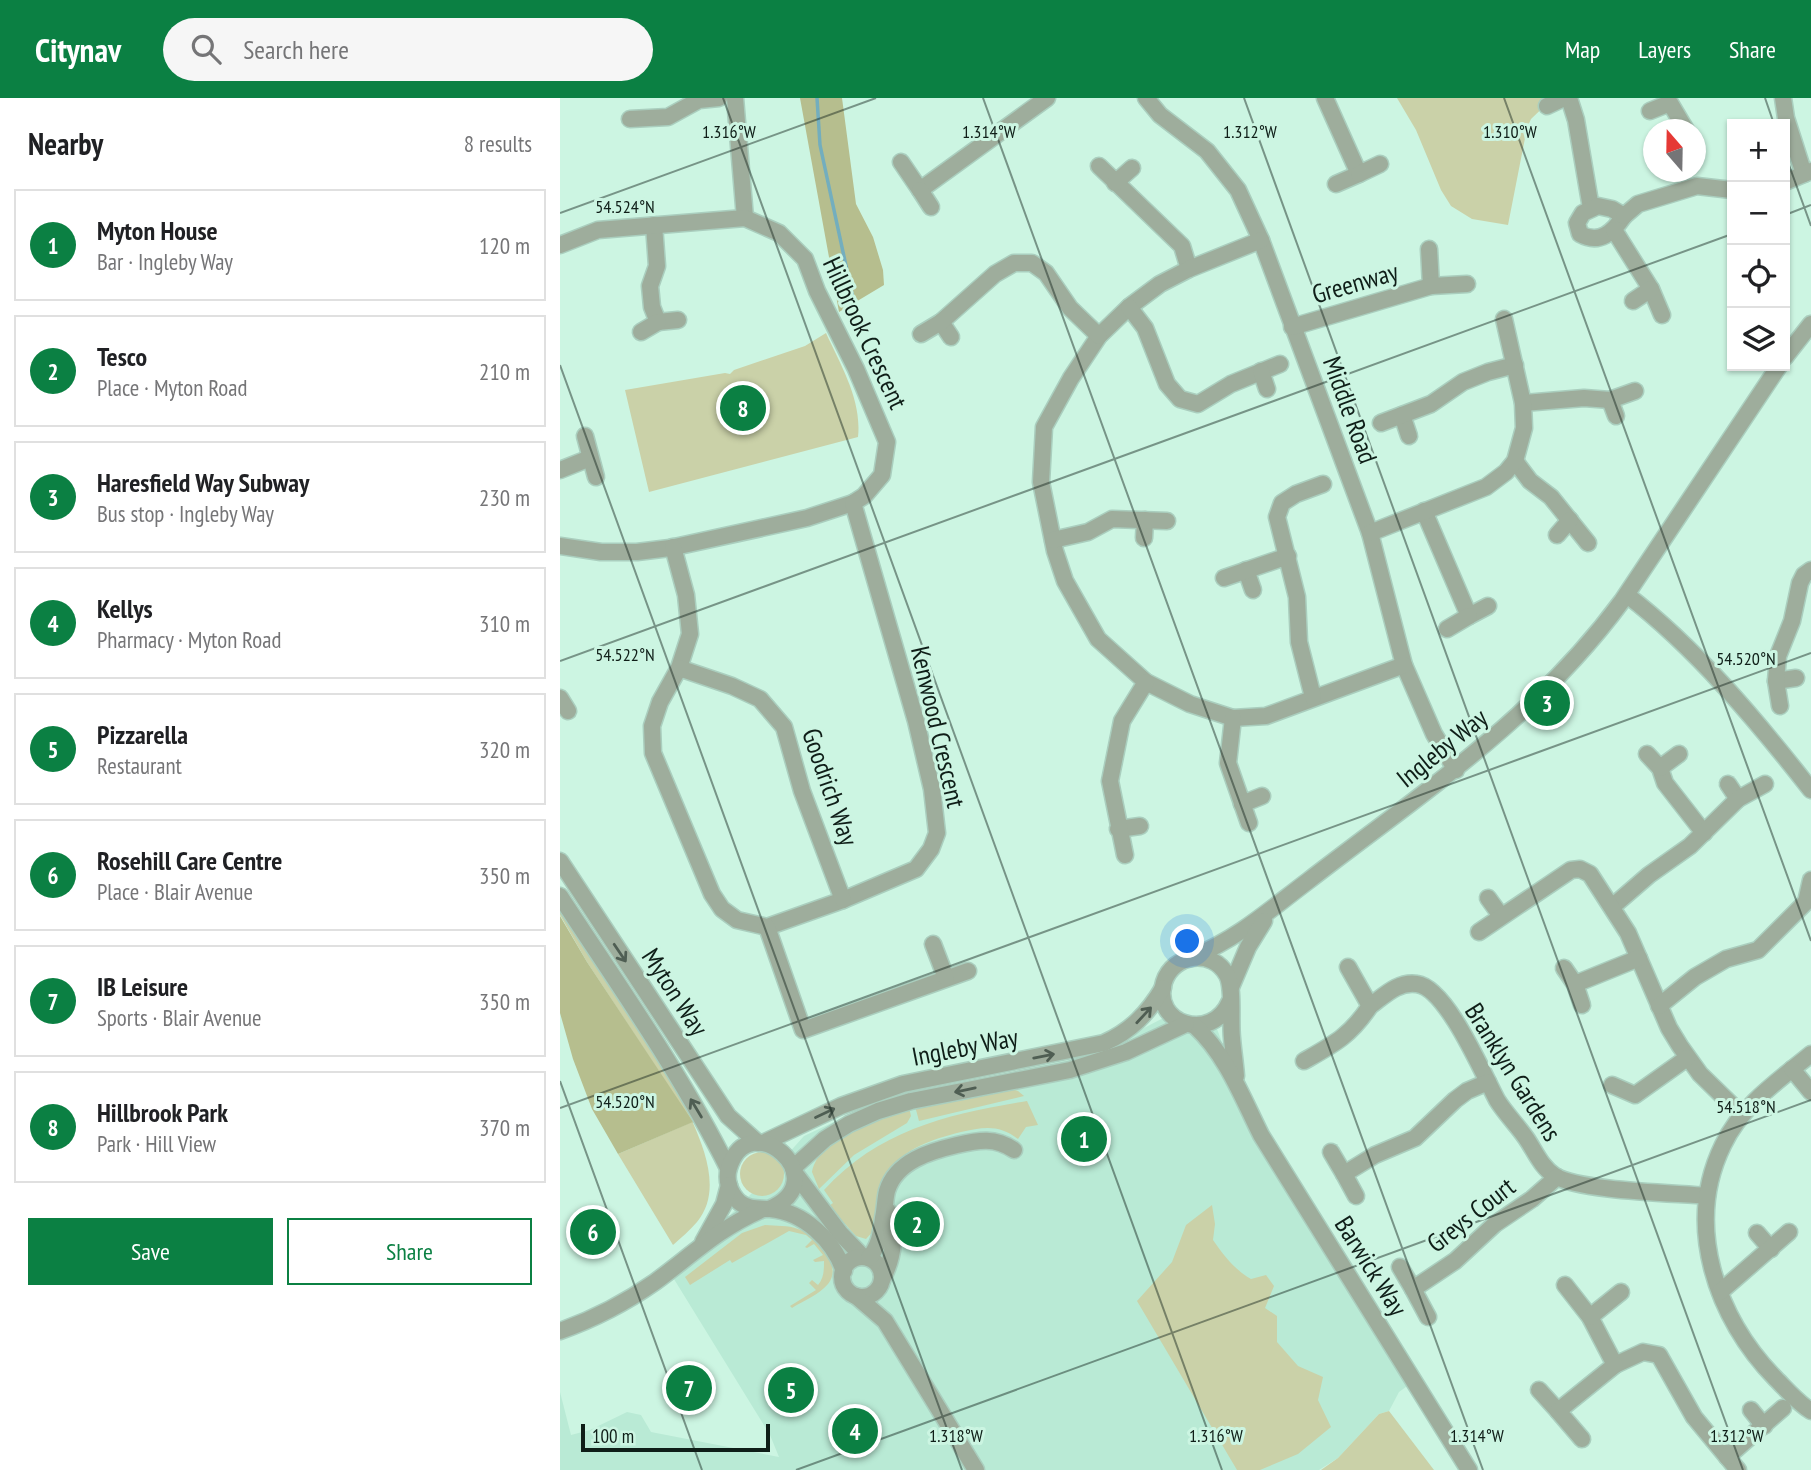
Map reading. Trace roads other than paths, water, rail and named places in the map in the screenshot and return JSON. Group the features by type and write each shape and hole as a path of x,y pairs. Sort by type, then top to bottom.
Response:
{"street":[{"path":"630,119 667,117 699,100 719,98"},
{"path":"735,98 745,218"},
{"name":"Middle Road","path":"1146,98 1160,115 1207,151 1238,190 1261,240 1370,533 1404,665 1434,734 1456,770"},
{"path":"1325,98 1359,174"},
{"path":"1547,106 1566,98 1576,120 1591,208"},
{"path":"1783,98 1786,118 1808,173 1790,180"},
{"path":"920,190 1044,99"},
{"path":"1650,111 1672,100 1681,119"},
{"path":"901,162 931,208"},
{"path":"1336,184 1380,164"},
{"path":"1099,166 1182,246 1189,269"},
{"path":"1115,183 1132,168"},
{"path":"1662,315 1651,289 1619,223 1612,209 1598,206 1591,208 1583,213 1577,223 1580,234 1589,239 1601,238 1619,223 1638,204 1689,182"},
{"path":"1706,182 1727,188"},
{"name":"Hillbrook Crescent","path":"560,245 598,230 745,218 779,233 805,259 817,291 887,442 882,475 864,496 853,503 807,519 637,552 561,552"},
{"path":"654,225 657,266 650,286 652,307 658,322"},
{"path":"1261,240 1189,269 1160,284 1129,307 1099,336 1071,378 1044,427 1041,482 1065,582 1098,639 1146,682 1190,704 1233,718 1265,716 1404,665"},
{"name":"Greenway","path":"1429,249 1431,286"},
{"path":"921,334 941,322 995,274 1014,263 1032,264 1046,273 1070,308 1099,336"},
{"name":"Greenway","path":"1292,327 1431,286 1467,284"},
{"path":"1633,301 1651,289"},
{"path":"1129,307 1144,328 1167,384 1180,399 1198,404 1231,384 1280,364"},
{"path":"1370,533 1486,487 1506,472 1515,461 1524,428 1524,403 1504,319"},
{"path":"641,332 658,322 678,320"},
{"path":"941,322 951,337"},
{"path":"1790,350 1811,324"},
{"path":"1381,423 1431,404 1463,382 1515,365"},
{"path":"1261,371 1267,388"},
{"path":"1776,371 1625,598 1644,608 1710,671 1811,790"},
{"path":"1524,403 1584,398 1610,400 1635,391"},
{"path":"1610,400 1616,416"},
{"path":"1402,415 1409,436"},
{"path":"586,436 596,477"},
{"path":"560,470 590,458"},
{"path":"1515,461 1530,481 1551,497 1588,543"},
{"path":"1312,697 1299,642 1297,597 1277,517 1282,502 1315,493"},
{"name":"Kenwood Crescent","path":"767,927 843,901 916,869 931,849 937,833 932,789 916,721 853,503"},
{"path":"1424,511 1469,616"},
{"path":"1053,540 1088,532 1112,519 1167,521"},
{"path":"1144,538 1145,520"},
{"path":"1557,535 1570,520"},
{"path":"673,547 687,595 690,634 679,668 660,702 652,726 653,753 712,894 722,909 737,920 767,927 803,1030 968,971"},
{"path":"1224,578 1288,556"},
{"path":"1246,570 1253,590"},
{"path":"1780,706 1776,681 1778,656 1792,621 1800,583 1804,575 1811,570"},
{"name":"Ingleby Way","path":"1193,957 1239,935 1456,770 1533,703 1599,633 1625,598"},
{"path":"1447,629 1488,606"},
{"name":"Goodrich Way","path":"679,668 732,686 760,699 784,727 802,791 843,901"},
{"path":"1776,681 1796,678"},
{"path":"1125,855 1110,781 1122,721 1146,682"},
{"path":"1233,718 1228,763 1249,823"},
{"path":"1647,754 1660,768 1665,783 1704,833"},
{"path":"1660,768 1679,754"},
{"path":"1728,784 1738,799"},
{"path":"1612,907 1704,833 1738,799 1765,784"},
{"path":"1241,804 1262,796"},
{"path":"1118,830 1140,826"},
{"name":"Myton Way","path":"560,861 728,1116 761,1143"},
{"path":"1479,932 1570,870 1580,869 1590,874 1628,933 1669,1028 1687,1058 1741,1114"},
{"path":"1659,1006 1695,977 1726,959 1758,950 1806,902 1811,880"},
{"name":"Myton Way","path":"560,896 666,1058 715,1139 729,1177"},
{"path":"1488,898 1501,916"},
{"name":"Ingleby Way","path":"1230,994 1248,947 1269,912"},
{"path":"933,944 946,978"},
{"path":"1719,944 1726,959"},
{"path":"1193,957 1203,958 1222,968 1230,994 1223,1014 1217,1019 1191,1025 1171,1014 1163,997 1163,988 1169,971 1193,957"},
{"path":"1574,984 1639,958"},
{"path":"1348,967 1370,1006"},
{"path":"1564,968 1582,1005"},
{"name":"Branklyn Gardens","path":"1304,1061 1344,1038 1370,1006 1397,987 1418,984 1426,987 1441,1003 1464,1036 1499,1102 1545,1168 1557,1177 1587,1185 1707,1196"},
{"name":"Ingleby Way","path":"761,1143 841,1106 903,1084 1104,1043 1119,1037 1138,1022 1152,1007 1163,988"},
{"name":"Barwick Way","path":"1230,994 1238,1085"},
{"name":"Ingleby Way","path":"794,1170 825,1139 878,1111 911,1101 1070,1070 1126,1052 1191,1025"},
{"name":"Barwick Way","path":"1191,1025 1215,1047 1238,1085 1261,1135 1469,1470"},
{"path":"1811,1054 1741,1114 1722,1146 1705,1211 1706,1245 1720,1292 1748,1347 1764,1367 1811,1411"},
{"path":"1612,1085 1635,1096 1687,1058"},
{"path":"1792,1069 1811,1092"},
{"path":"1344,1174 1375,1155 1415,1138 1455,1100 1467,1091 1488,1082"},
{"path":"844,1271 853,1259 866,1258 877,1249 888,1189 899,1172 920,1156 978,1140 993,1140 1014,1150"},
{"path":"701,1244 724,1204 733,1158 741,1149 761,1143 780,1149 787,1155 794,1170 840,1233 866,1258 879,1266 885,1321"},
{"path":"1331,1152 1356,1196"},
{"path":"560,1331 620,1305 701,1244 742,1218 786,1199 794,1182 794,1170"},
{"path":"729,1177 737,1200 753,1209 765,1209 801,1218 831,1245 844,1271 845,1287 885,1321 976,1470"},
{"name":"Greys Court","path":"1413,1289 1455,1261 1495,1224 1532,1199 1557,1177"},
{"path":"856,1296 870,1296 881,1283 890,1263 894,1246 886,1202"},
{"path":"1720,1292 1789,1232"},
{"path":"1757,1233 1771,1249"},
{"name":"Greys Court","path":"1400,1267 1428,1317"},
{"path":"1565,1285 1590,1317 1615,1365"},
{"path":"1590,1317 1621,1292"},
{"path":"1558,1411 1615,1365 1643,1352 1659,1356 1694,1417 1738,1470"},
{"path":"1539,1390 1582,1439"},
{"path":"1727,1457 1783,1408"},
{"path":"1751,1410 1764,1426"}],"waterway":[{"path":"817,98 820,145 854,303"}],"place":[{"name":"Hillbrook Park","path":"743,408"},
{"name":"Haresfield Way Subway","path":"1547,703"},
{"name":"Myton House","path":"1084,1139"},
{"name":"Tesco","path":"917,1224"},
{"name":"Rosehill Care Centre","path":"593,1232"},
{"name":"IB Leisure","path":"689,1388"},
{"name":"Pizzarella","path":"791,1390"},
{"name":"Kellys","path":"855,1431"}]}
